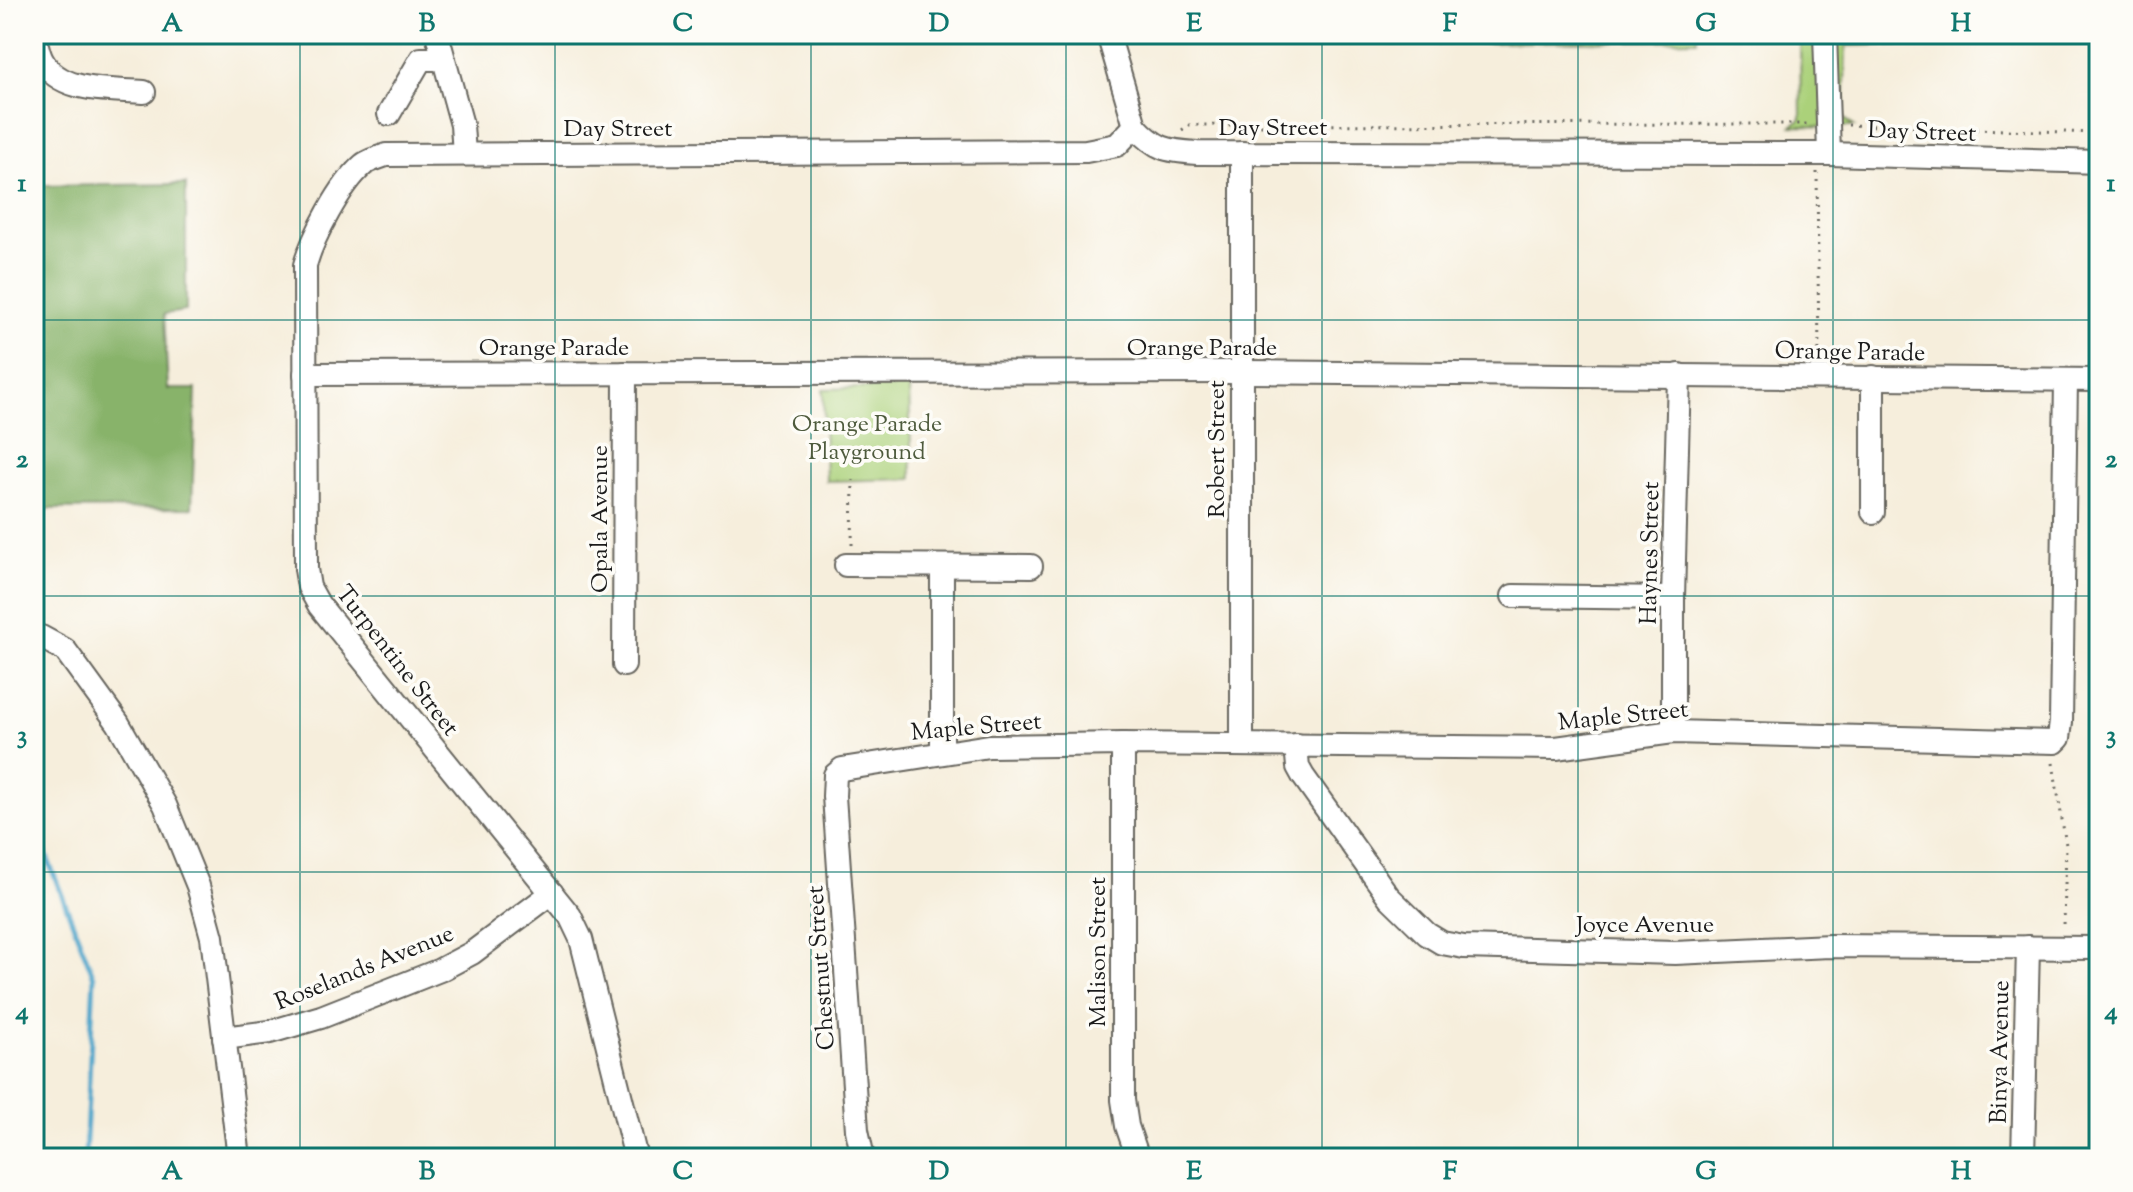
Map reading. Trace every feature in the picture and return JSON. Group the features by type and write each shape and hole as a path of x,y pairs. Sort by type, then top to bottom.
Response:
{"street":[{"path":"437,34 462,125 464,154"},
{"path":"1108,34 1135,126"},
{"path":"1823,154 1828,124 1825,34"},
{"path":"34,35 43,62 62,80 82,87 144,92"},
{"path":"389,114 421,59 443,59"},
{"name":"Day Street","path":"464,154 1086,151 1117,145 1135,126 1152,144 1172,151 1823,154 2099,162"},
{"name":"Robert Street","path":"1242,153 1242,744"},
{"name":"Turpentine Street","path":"464,154 386,155 365,163 348,183 312,241 305,265 306,569 309,587 334,625 570,916 581,939 636,1158"},
{"name":"Orange Parade","path":"305,374 1242,372 2099,380"},
{"name":"Opala Avenue","path":"624,665 625,373"},
{"name":"Haynes Street","path":"1673,732 1679,375"},
{"path":"1873,377 1873,512"},
{"path":"2050,743 2059,738 2061,722 2066,380"},
{"path":"849,565 1031,566"},
{"path":"942,566 942,752"},
{"path":"1513,596 1673,598"},
{"path":"41,637 65,650 142,761 165,805 198,886 212,937 239,1158"},
{"name":"Maple Street","path":"835,775 850,766 989,746 1242,744 1556,748 1673,732 2050,743"},
{"name":"Malison Street","path":"1123,744 1123,1100 1127,1126 1138,1158"},
{"name":"Joyce Avenue","path":"1296,745 1298,767 1369,873 1418,925 1442,943 1464,947 1675,953 1830,946 2099,948"},
{"name":"Chestnut Street","path":"835,775 856,1114 863,1158"},
{"name":"Roselands Avenue","path":"224,1038 270,1032 321,1017 440,970 472,953 552,893"},
{"name":"Binya Avenue","path":"2023,1158 2028,947"}],"path":[{"path":"1174,131 1189,125 1828,124 2099,133"},
{"path":"1819,376 1823,154"},
{"path":"849,565 853,480"},
{"path":"2050,743 2066,845 2064,947"}],"green space":[{"path":"1390,34 1697,34 1697,40 1391,44"},
{"path":"1800,34 1930,34 1930,43 1846,46 1844,118 1854,127 1792,126 1801,119"},
{"path":"186,184 186,311 164,314 168,389 196,389 192,508 34,509 34,186"},
{"name":"Orange Parade Playground","path":"909,387 912,479 826,481 823,389"}],"waterway":[{"path":"34,831 94,977 85,1158"}]}
